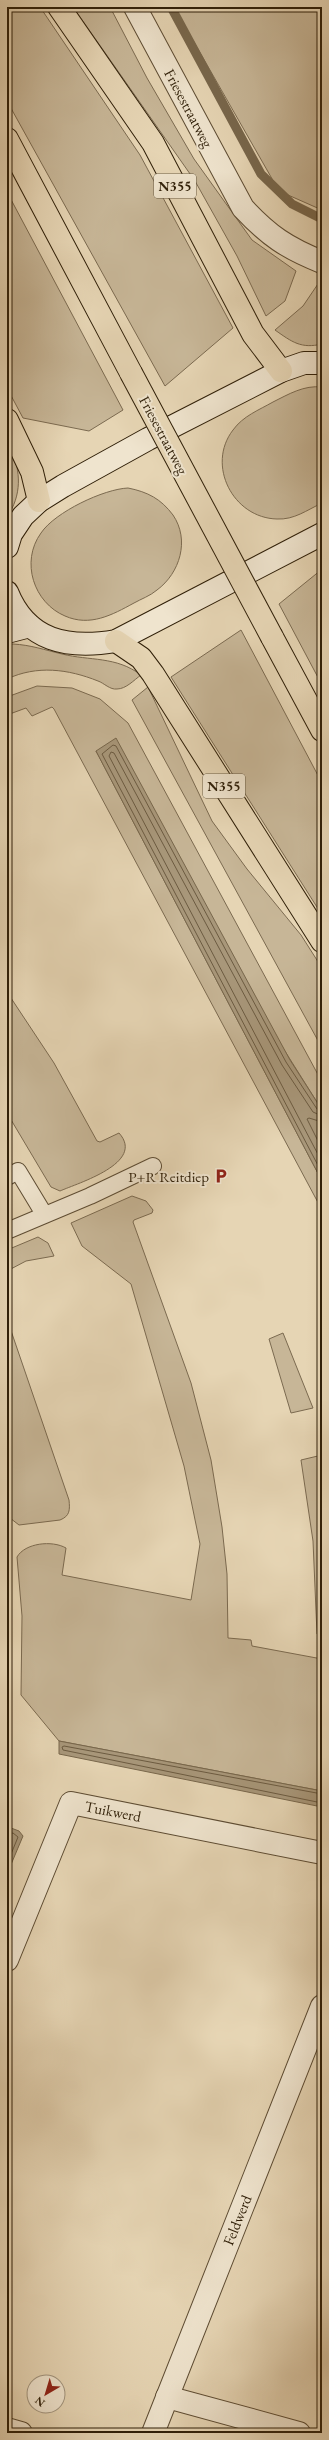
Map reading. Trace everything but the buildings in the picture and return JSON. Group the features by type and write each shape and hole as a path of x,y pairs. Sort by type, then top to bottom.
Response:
{"main road":[{"name":"N355","path":"59,7 153,143 253,334 281,371"},
{"name":"Friesestraatweg","path":"7,139 322,730"},
{"path":"7,420 32,472 39,501"},
{"name":"N355","path":"116,641 141,658 153,674 322,941"}],"street":[{"name":"Friesestraatweg","path":"135,7 243,208 270,235 285,246 322,262"},
{"path":"7,547 11,534 23,516 39,501 148,439 281,371 304,363 322,363"},
{"path":"7,592 14,608 30,626 41,635 55,640 76,644 96,644 116,641 322,534"},
{"path":"7,632 30,626"},
{"name":"Tuikwerd","path":"7,1960 71,1803 322,1853"},
{"name":"Feldwerd","path":"153,2433 322,2006"},
{"path":"167,2397 299,2433"},
{"path":"7,2429 21,2433"}],"lane":[{"path":"7,1231 44,1214 90,1196 153,1166"},
{"path":"7,1177 18,1171 44,1214"}],"shaded area":[{"path":"7,7 40,7 140,155 233,328 165,386 7,101"},
{"path":"73,7 110,7 147,78 194,159 252,240 296,271 285,301 266,316 237,256 195,181"},
{"path":"174,7 322,7 322,210 279,191"},
{"path":"7,192 123,410 89,431 23,418 7,388"},
{"path":"322,278 322,344 308,346 302,345 292,341 275,330 303,306"},
{"path":"309,387 322,387 322,503 300,514 283,519 261,516 248,510 237,500 228,487 223,473 222,459 225,444 233,430 246,417 285,396"},
{"path":"11,448 17,466 18,483 15,500 7,517 7,450"},
{"path":"128,488 148,494 159,500 173,515 181,535 181,545 180,556 172,575 157,590 148,596 117,612 101,618 92,620 74,619 54,610 45,602 38,592 31,569 35,544 41,533 57,517 81,503 106,492"},
{"path":"321,570 322,571 322,685 279,604"},
{"path":"241,630 322,783 322,915 171,677"},
{"path":"13,644 72,656 112,662 132,669 141,675 127,686 120,689 114,689 87,677 64,671 41,670 7,679 7,645"},
{"path":"37,686 72,688 100,699 128,723 322,1082 322,1110 96,751 322,1181 322,1210 54,709 52,707 32,716 26,708 7,715 7,697"},
{"path":"148,687 212,821 247,869 301,935 322,968 322,1048 132,700"},
{"path":"7,992 54,1063 97,1141 100,1142 119,1133 125,1144 124,1154 117,1162 106,1170 94,1177 60,1191 51,1187 7,1113"},
{"path":"132,1196 146,1201 153,1210 152,1213 134,1220 133,1222 191,1383 211,1460 222,1527 227,1574 228,1638 251,1640 252,1646 322,1659 322,1791 59,1741 21,1695 22,1616 17,1557 26,1549 39,1544 54,1544 66,1548 62,1575 191,1600 200,1544 184,1466 131,1284 82,1246 71,1223"},
{"path":"38,1237 48,1243 54,1256 26,1261 7,1271 7,1250"},
{"path":"7,1319 69,1500 68,1515 60,1520 19,1525 10,1518 7,1508"},
{"path":"283,1333 313,1408 291,1413 269,1339"},
{"path":"322,1455 322,1635 317,1634 313,1541 301,1460"}],"water":[{"path":"116,738 290,1060 322,1110 322,1181 96,751"},
{"path":"59,1741 322,1791 322,1807 59,1754"},
{"path":"11,1828 19,1831 23,1836 7,1874 7,1831"}],"waterway":[{"path":"171,7 261,174 292,204 322,219"}],"place":[{"name":"P+R Reitdiep","path":"221,1176"}]}
